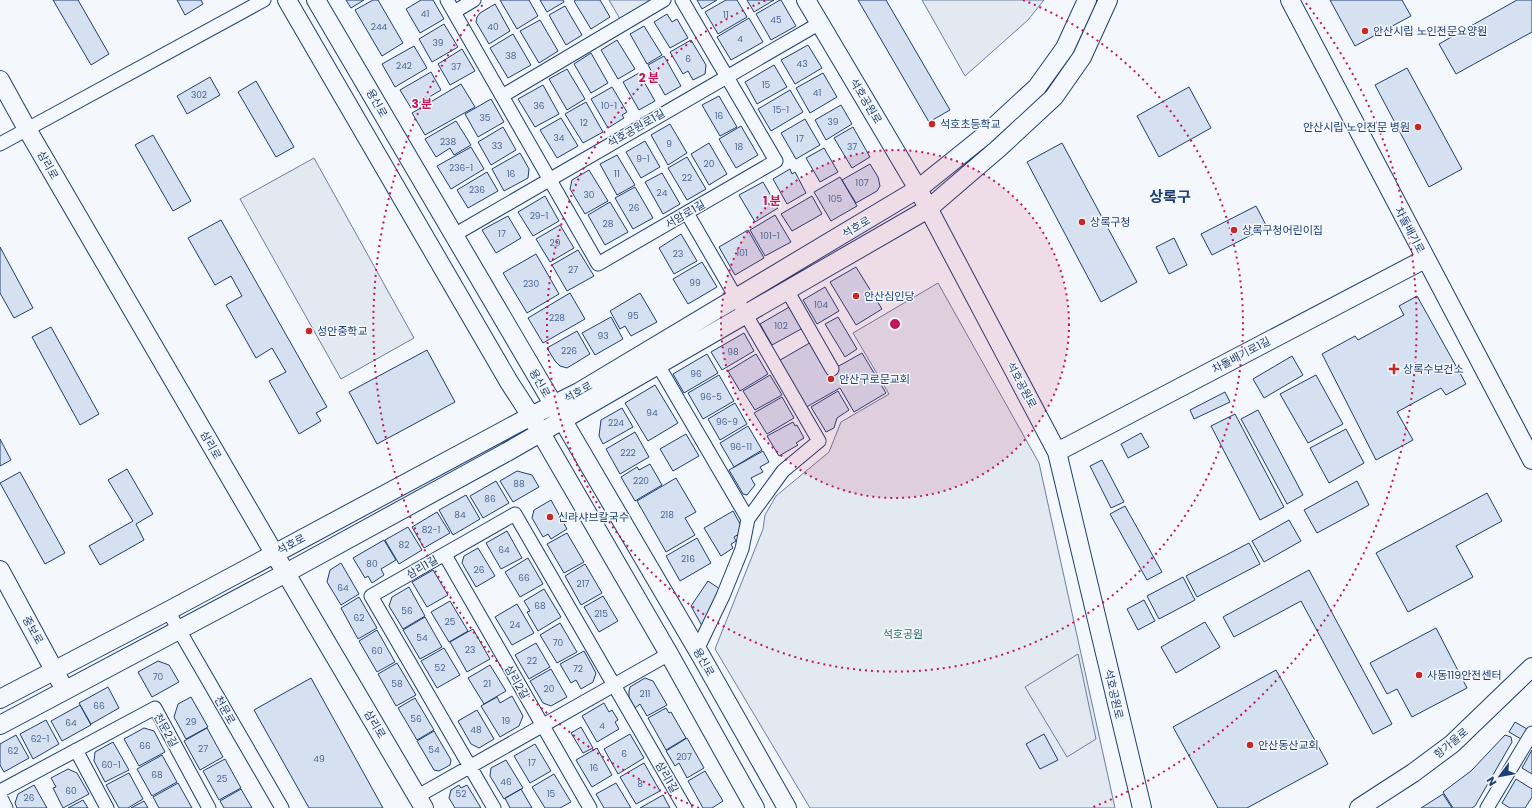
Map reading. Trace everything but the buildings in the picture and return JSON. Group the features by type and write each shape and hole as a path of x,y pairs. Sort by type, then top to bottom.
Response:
{"main road":[{"path":"287,0 505,375 531,416 669,654 756,808"},
{"name":"용신로","path":"316,0 697,650 787,808"},
{"name":"석호공원로","path":"806,0 918,190 1057,452 1142,808"},
{"name":"석호로","path":"0,725 64,690 179,631 540,433 558,413 623,366 918,190 984,136 1037,87 1066,48 1087,0"},
{"name":"석호로","path":"0,699 168,611 531,416 558,413 658,365 928,209 999,148 1054,97 1082,57 1108,0"},
{"name":"차돌배기로","path":"1290,0 1532,460"},
{"name":"삼리로","path":"0,80 274,553 421,802"},
{"name":"차돌배기로1길","path":"1057,452 1425,259"},
{"name":"중보로","path":"0,570 55,670 64,690"},
{"name":"항가울로","path":"1359,808 1413,773 1452,744 1532,667"}],"street":[{"path":"0,144 264,0"},
{"name":"서암로1길","path":"447,0 598,264 776,161 682,0"},
{"path":"454,12 474,0"},
{"path":"502,96 664,0"},
{"name":"석호공원로1길","path":"454,235 820,23"},
{"path":"687,213 819,441 783,471 748,519 742,548 723,596 697,650"},
{"path":"787,290 832,369"},
{"path":"658,365 748,519"},
{"name":"삼리1길","path":"494,808 371,596 515,514 685,808"},
{"name":"삼리2길","path":"445,554 590,808"},
{"name":"천문로","path":"168,611 282,808"},
{"path":"421,802 470,766 669,654"},
{"name":"천문2길","path":"0,791 155,708 209,808"},
{"path":"1488,808 1532,733"},
{"path":"76,750 107,808"},
{"path":"0,796 6,808"}],"green space":[{"path":"609,0 652,0 620,19"},
{"path":"922,0 1044,0 1028,20 965,76"},
{"path":"314,158 414,338 341,379 240,199"},
{"name":"석호공원","path":"938,283 1039,463 1115,808 810,808 715,649 763,529 765,515 776,496 829,452 841,422 889,394 853,333"}],"shaded area":[{"path":"1078,654 1096,739 1067,757 1025,687"}],"place":[{"name":"안산시립 노인전문요양원","path":"1365,31"},
{"name":"석호초등학교","path":"932,124"},
{"name":"안산시립 노인전문 병원","path":"1418,127"},
{"name":"상록구청","path":"1082,222"},
{"name":"상록구청어린이집","path":"1234,230"},
{"name":"안산심인당","path":"856,296"},
{"name":"성안중학교","path":"309,331"},
{"name":"상록수보건소","path":"1394,369"},
{"name":"안산구로문교회","path":"831,379"},
{"name":"신라샤브칼국수","path":"550,517"},
{"name":"사동119안전센터","path":"1419,675"},
{"name":"안산동산교회","path":"1250,745"}],"district":[{"name":"상록구","path":"1170,197"}]}
